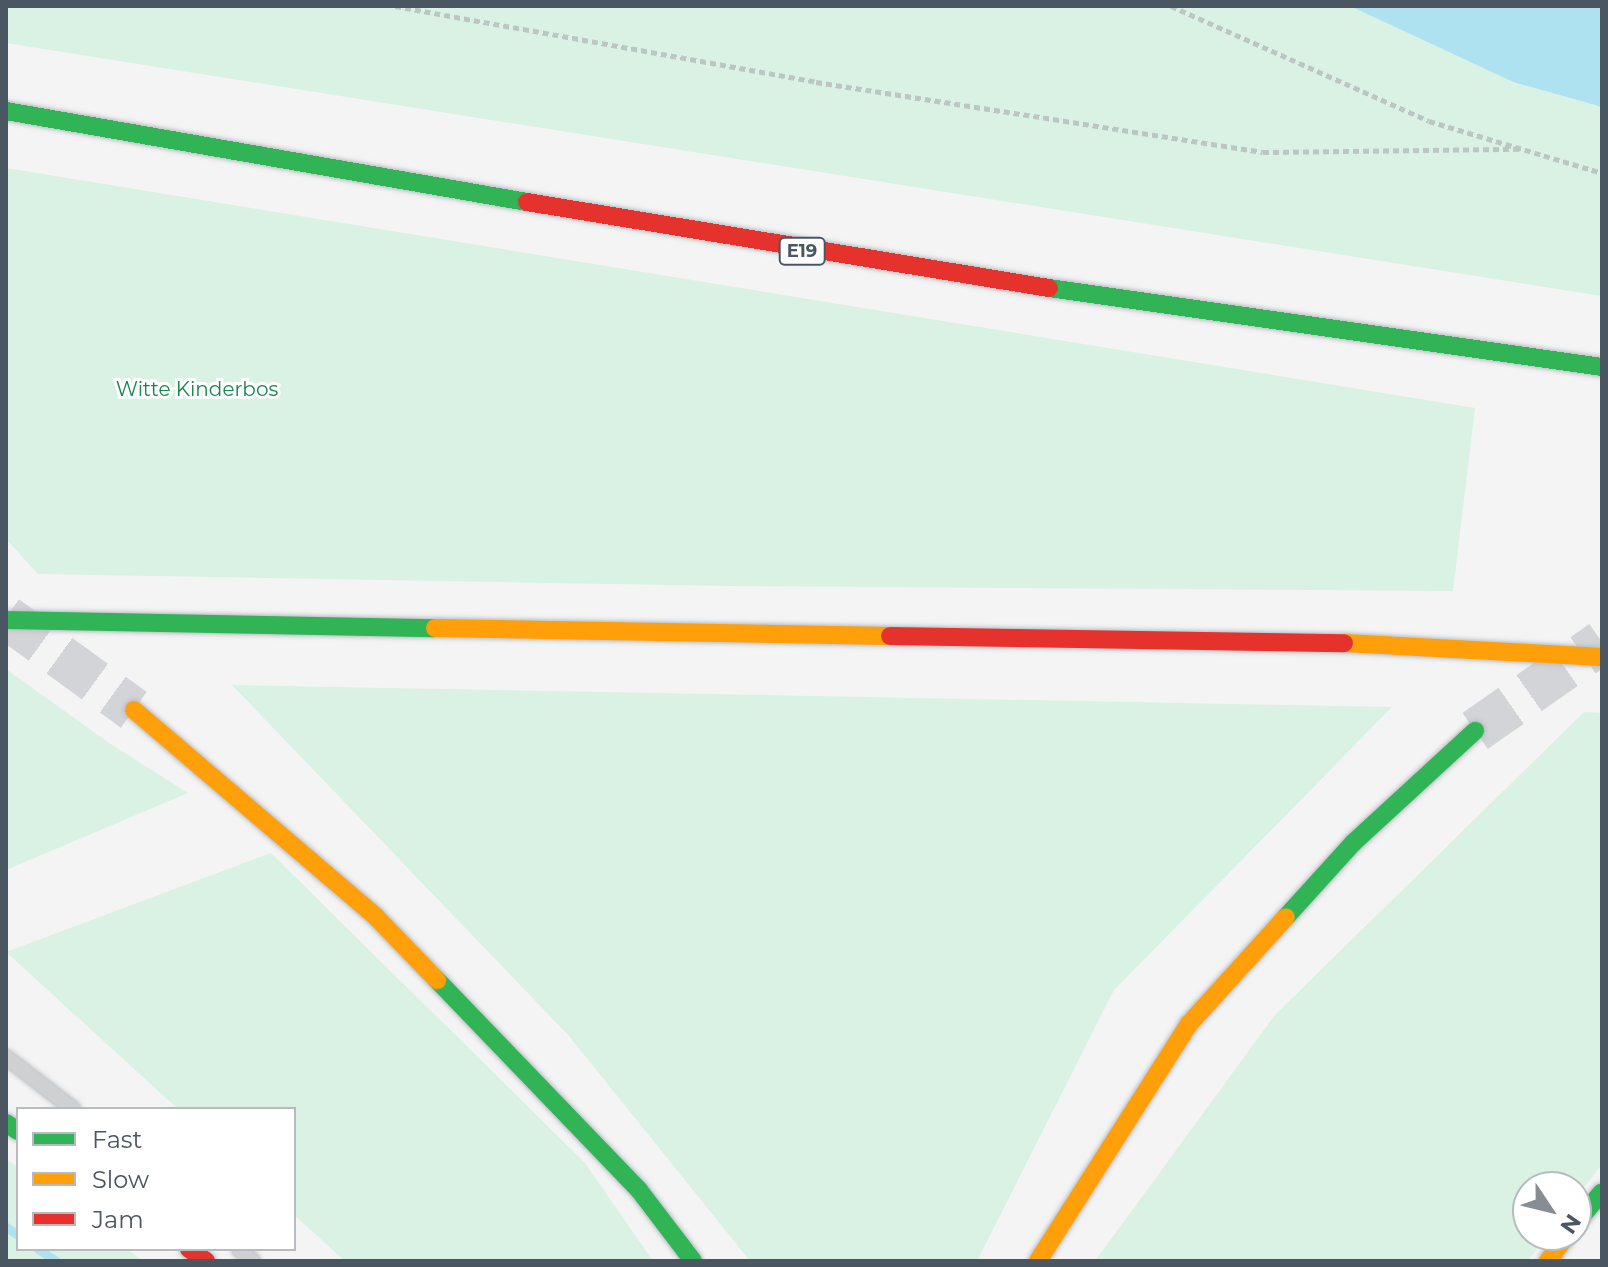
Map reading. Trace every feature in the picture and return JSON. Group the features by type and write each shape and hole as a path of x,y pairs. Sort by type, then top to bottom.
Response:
{"highway":[{"name":"E19","path":"6,111 869,262 1602,367"},
{"path":"6,620 1430,645 1602,657"},
{"path":"134,710 376,917 639,1190 693,1261"},
{"path":"1038,1261 1189,1024 1353,843 1475,731"}],"lane":[{"path":"6,1057 70,1107"}],"path":[{"path":"395,6 816,82 1263,152 1523,149"},
{"path":"1171,6 1429,121 1602,173"}],"green space":[{"path":"6,6 1350,6 1513,82 1602,107 1602,296 6,43"},
{"name":"Witte Kinderbos","path":"6,168 1475,408 1453,591 727,586 38,574 6,539"},
{"path":"6,669 109,743 188,793 6,870"},
{"path":"232,685 1392,707 1114,990 977,1261 750,1261 569,1036"},
{"path":"1584,712 1602,713 1602,1164 1592,1177 1592,1171 1512,1171 1512,1251 1536,1251 1528,1261 1095,1261 1275,1015"},
{"path":"271,853 585,1163 653,1261 345,1261 296,1217 296,1107 176,1107 6,952"},
{"path":"6,1159 16,1166 16,1251 130,1251 143,1261 6,1261"}],"water":[{"path":"1350,6 1602,6 1602,107 1513,82"}],"waterway":[{"path":"6,1227 16,1234"},
{"path":"41,1251 56,1261"}],"tunnel":[{"path":"6,617 134,710"},
{"path":"1475,731 1602,642"}],"traffic: fast":[{"path":"6,111 527,202"},
{"path":"1049,288 1602,367"},
{"path":"6,620 435,628"},
{"path":"1286,917 1353,843 1475,731"},
{"path":"437,980 639,1190 693,1261"},
{"path":"6,1123 16,1130"},
{"path":"1592,1204 1602,1192"}],"traffic: slow":[{"path":"435,628 890,636"},
{"path":"1344,643 1602,657"},
{"path":"134,710 376,917 437,980"},
{"path":"1038,1261 1189,1024 1286,917"},
{"path":"1548,1261 1555,1251"}],"traffic: jam":[{"path":"527,202 1049,288"},
{"path":"890,636 1344,643"},
{"path":"192,1251 206,1261"}]}
